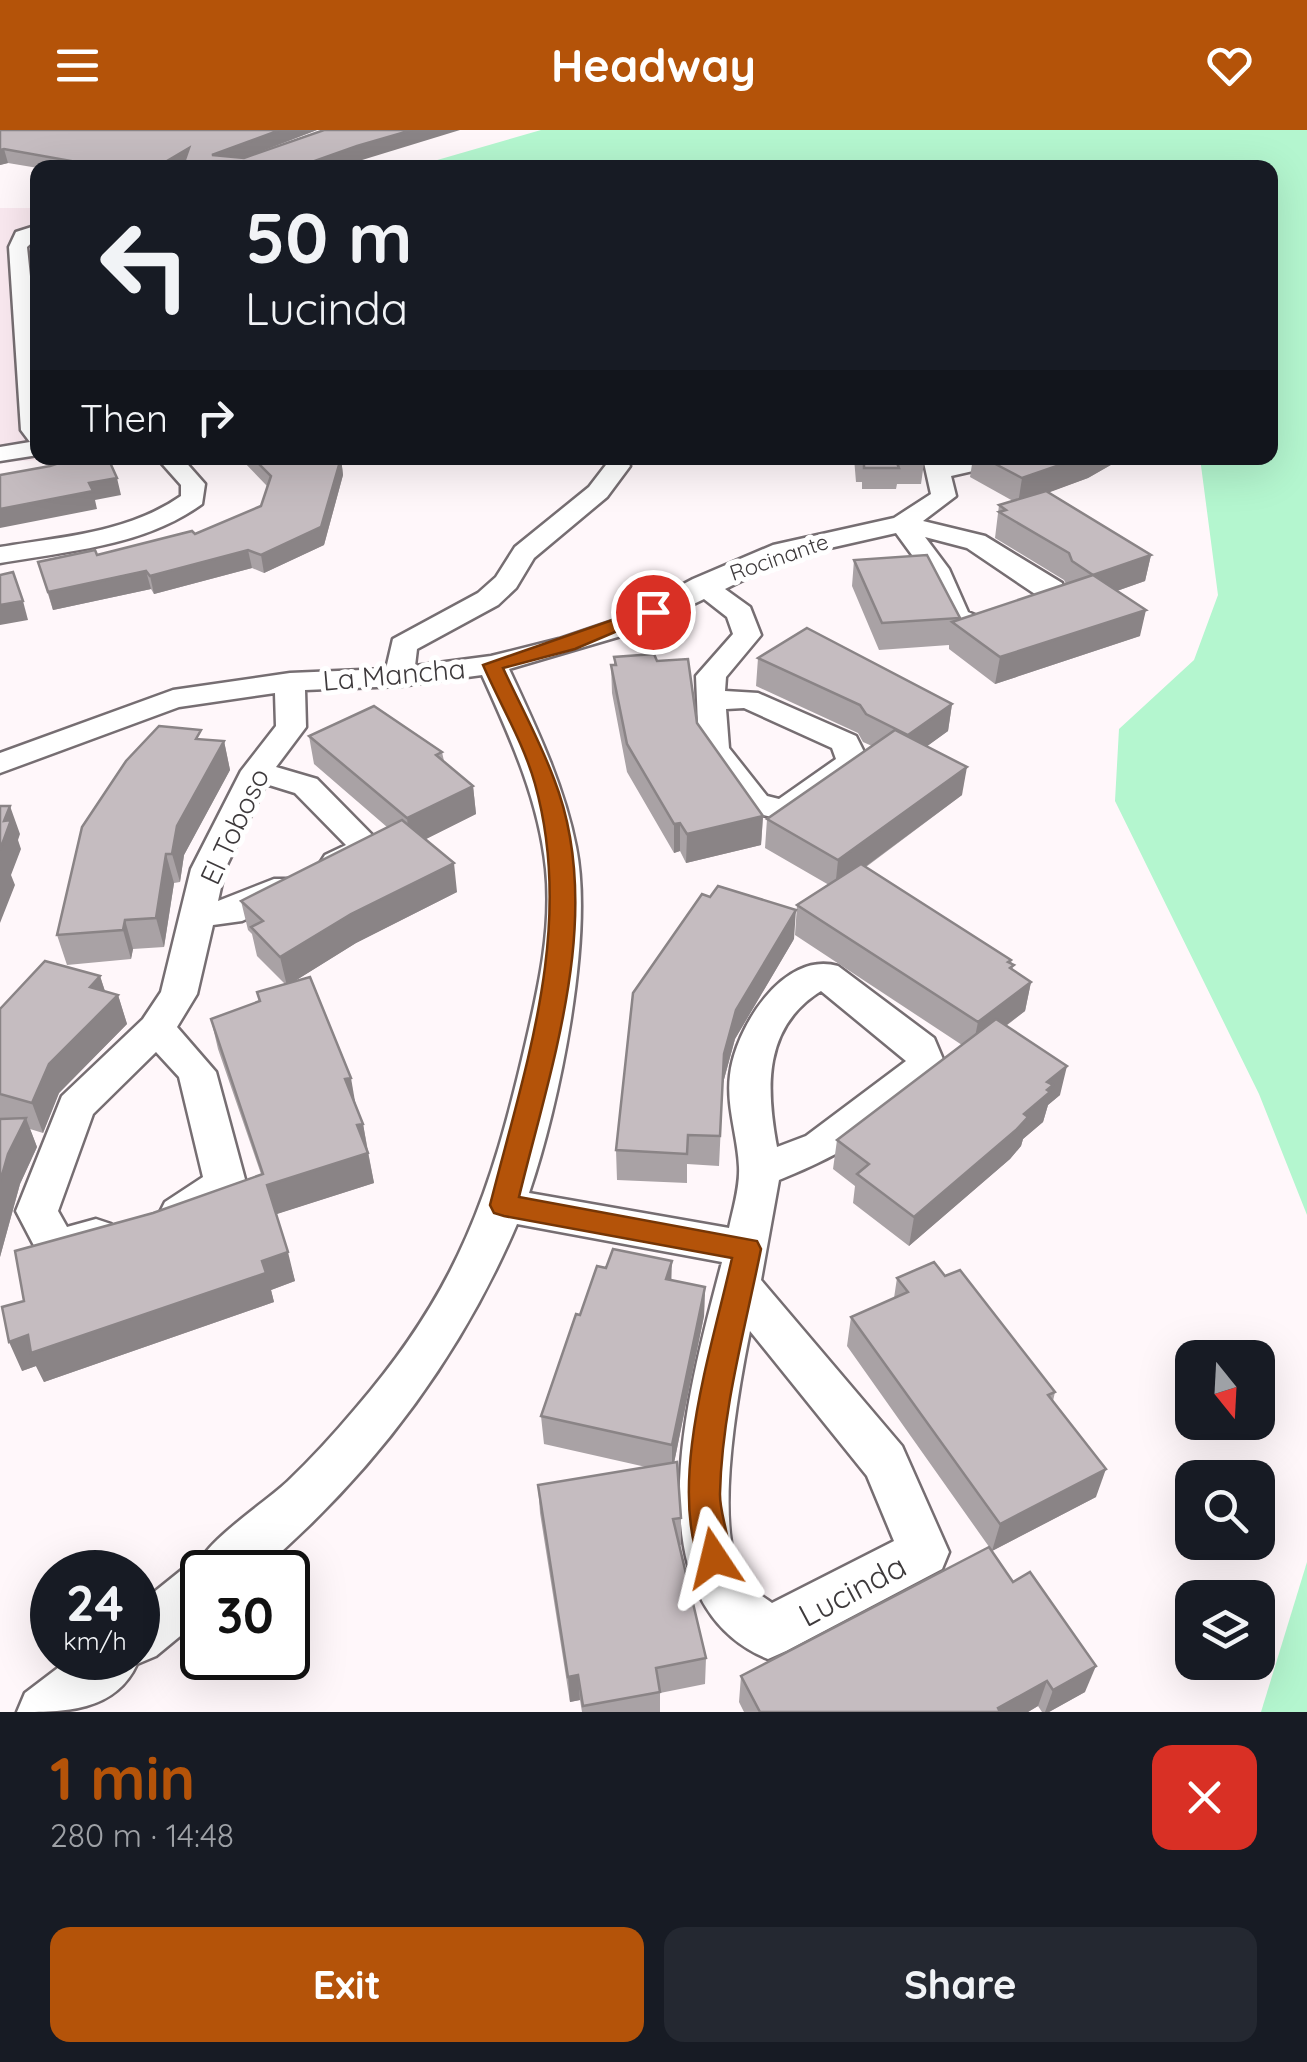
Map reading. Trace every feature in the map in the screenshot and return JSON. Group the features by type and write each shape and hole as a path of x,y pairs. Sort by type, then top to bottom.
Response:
{"street":[{"path":"30,233 23,236 18,247 30,404"},
{"path":"0,454 30,449"},
{"path":"0,555 148,525 177,514 193,500 194,484 176,465"},
{"path":"902,524 944,496 935,465"},
{"path":"400,677 403,645 488,599 506,582 524,552 598,492 618,466"},
{"path":"902,524 976,542 1052,589 1052,600 976,626 956,617 936,569 902,524"},
{"name":"Rocinante","path":"492,665 628,625 703,585 782,551 902,524"},
{"path":"703,585 740,613 747,634 711,676 710,701 714,749 756,804 785,810 854,762 845,743 748,699 710,701"},
{"name":"La Mancha","path":"0,764 174,699 290,682 400,677 492,665 545,781 562,853 562,932 551,1016 504,1205 468,1281 415,1369 346,1455 248,1550"},
{"name":"El Toboso","path":"156,1029 198,1072 225,1183 192,1211 56,1247 37,1211 76,1107 156,1029 180,994 208,869 257,772 291,728 290,682"},
{"path":"198,913 230,914 368,848 306,786 257,772"},
{"name":"Lucinda","path":"743,1267 885,1462 924,1552 768,1633 719,1589 704,1496 743,1267 760,1170 749,1070 777,1009 803,980 824,975 921,1048 926,1064 909,1082 820,1148 760,1170"},
{"path":"504,1205 743,1267"},
{"path":"160,1620 180,1604"},
{"path":"44,1712 85,1680"}],"shaded area":[{"path":"0,208 30,208 30,461 0,462"}],"green space":[{"path":"541,130 1307,130 1307,1215 1259,1094 1115,801 1119,729 1194,660 1218,595 1201,465 1278,465 1278,160 437,160"},
{"path":"1307,1562 1307,1712 1261,1712 1271,1680 1275,1680 1275,1666"}],"building":[{"path":"0,130 280,130 212,155 244,158 324,130 412,130 318,160 185,160 189,148 169,160 65,160 0,150"},
{"path":"111,465 117,478 89,483 93,491 0,509 0,475 50,466"},
{"path":"260,465 339,465 321,527 261,555 248,550 150,576 146,571 48,592 38,562 95,550 97,555 192,531 195,534 261,506 271,476"},
{"path":"898,465 899,468 864,468"},
{"path":"997,465 1060,465 1022,478"},
{"path":"1046,491 1151,555 1093,575 1072,561 1069,553 999,512 1006,510 999,505"},
{"path":"927,555 960,618 882,623 854,560"},
{"path":"13,572 23,601 0,605 0,575"},
{"path":"1093,575 1146,610 1000,657 952,622"},
{"path":"807,628 952,704 908,735 866,714 860,705 758,658"},
{"path":"654,654 657,661 688,659 697,723 763,816 687,834 680,823 674,824 627,744 611,665 616,665 614,657"},
{"path":"374,706 442,752 436,755 473,786 407,818 309,736"},
{"path":"159,726 201,730 196,739 224,741 177,826 172,854 166,854 156,918 125,920 123,930 57,935 82,827 126,761"},
{"path":"895,730 967,767 838,860 767,819"},
{"path":"0,806 10,806 4,821 11,820 0,850"},
{"path":"402,820 454,863 351,914 280,957 251,927 263,921 241,901"},
{"path":"861,864 1011,960 1008,962 1014,965 1010,968 1031,982 978,1022 797,905"},
{"path":"718,886 796,910 736,1010 724,1054 720,1136 688,1135 687,1154 616,1150 633,993 702,894 710,897"},
{"path":"45,961 100,976 90,987 118,995 49,1064 32,1103 0,1094 0,1009"},
{"path":"310,977 351,1078 345,1079 363,1124 357,1125 368,1153 267,1185 288,1252 262,1261 266,1273 31,1353 28,1335 9,1342 2,1307 24,1301 15,1251 153,1213 263,1174 211,1019 260,1001 257,992"},
{"path":"996,1019 1067,1066 1047,1082 1053,1085 1047,1090 1050,1092 1024,1114 1028,1117 1016,1130 914,1217 857,1174 869,1164 837,1140"},
{"path":"26,1118 8,1154 0,1182 0,1119"},
{"path":"613,1249 672,1261 666,1279 705,1287 672,1445 541,1416 576,1314 580,1315 597,1266 606,1268"},
{"path":"934,1262 945,1276 960,1270 1055,1392 1048,1395 1106,1469 1000,1524 851,1317 908,1292 897,1278"},
{"path":"677,1462 681,1518 673,1519 706,1658 656,1668 660,1692 583,1706 578,1675 568,1677 538,1485"},
{"path":"989,1547 1013,1582 1030,1572 1096,1666 1053,1690 1047,1681 998,1708 1000,1712 760,1712 741,1676"}],"route":[{"path":"653,612 569,645 492,665 545,781 562,853 562,932 551,1016 504,1205 748,1249 718,1390 704,1496 714,1558"}]}
